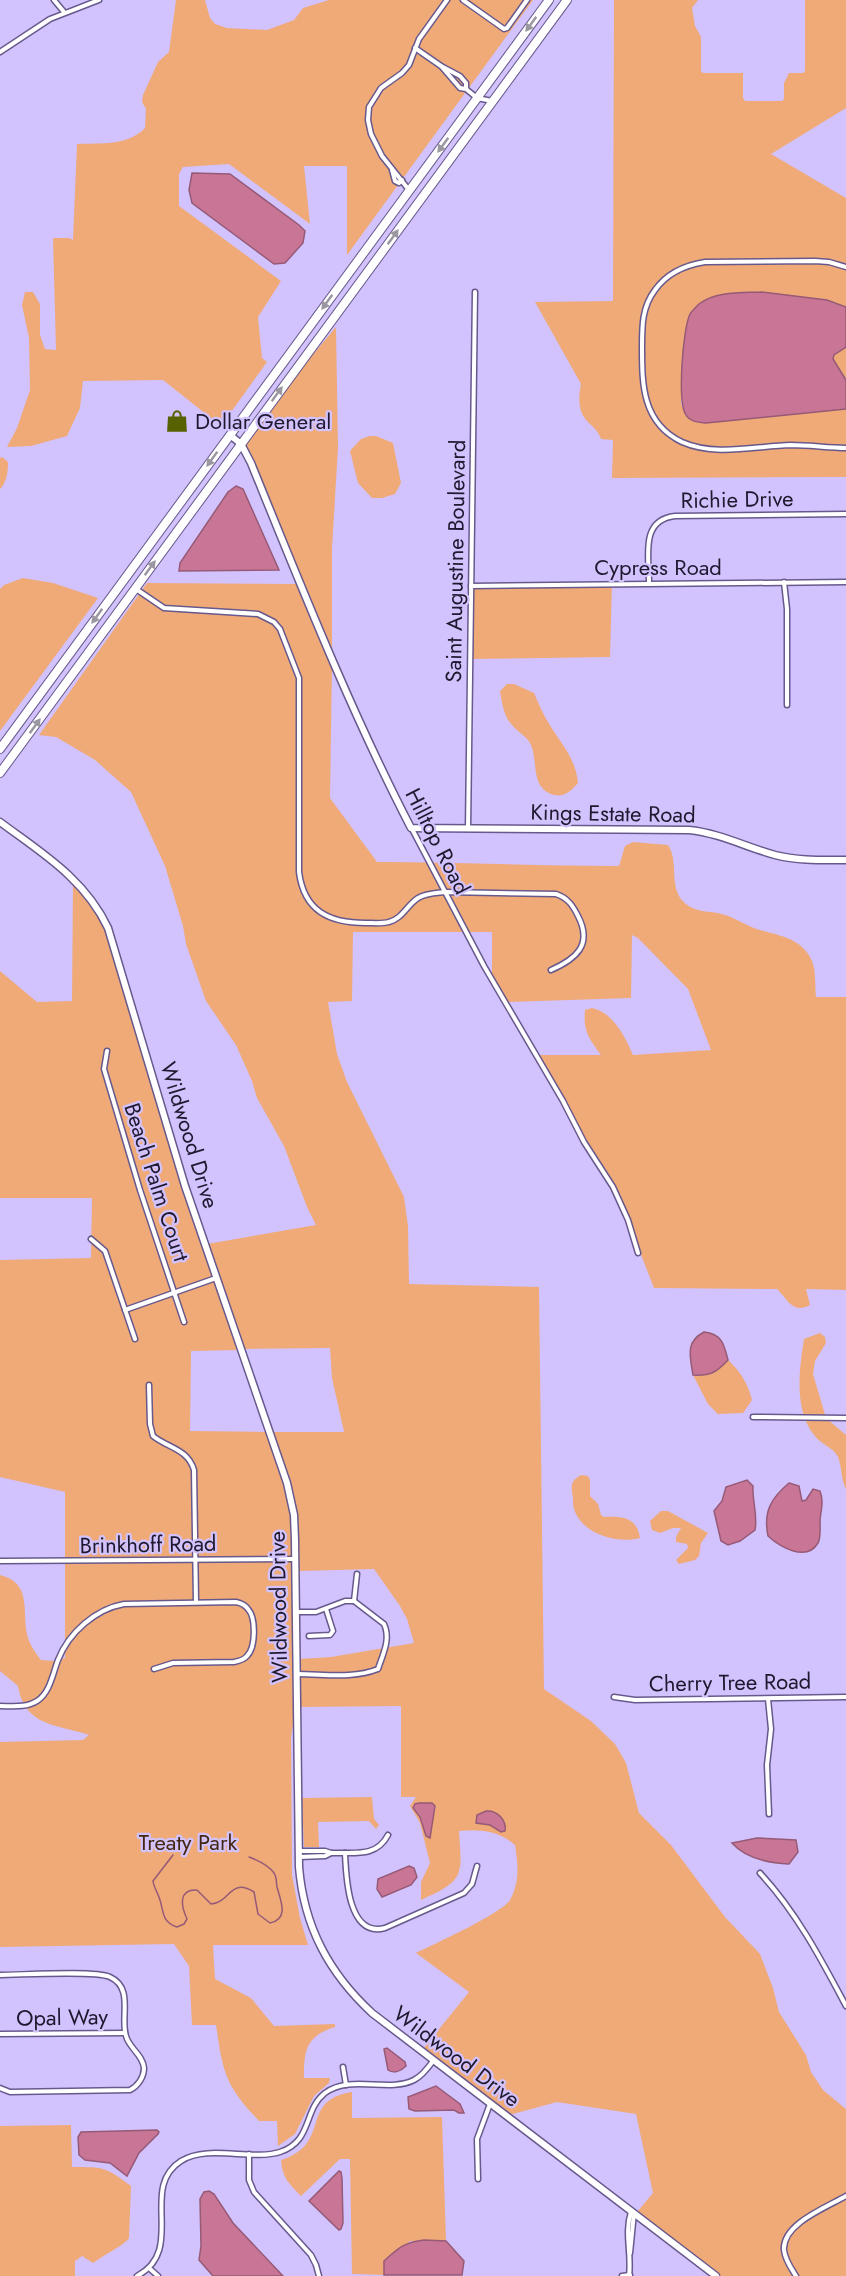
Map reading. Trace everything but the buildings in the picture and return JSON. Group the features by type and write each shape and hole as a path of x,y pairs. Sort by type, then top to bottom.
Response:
{"highway":[{"path":"0,749 549,0"},
{"path":"0,773 567,0"}],"street":[{"path":"54,0 64,12"},
{"path":"0,52 42,23 64,12 99,0"},
{"path":"409,190 382,156 371,134 368,120 369,107 381,88 409,65 418,39 447,0"},
{"path":"463,0 504,29 527,0"},
{"path":"415,48 460,76 466,83 465,89"},
{"path":"441,66 460,88 477,98 493,101"},
{"path":"846,267 815,261 693,264 670,275 653,291 644,311 642,329 644,392 658,422 673,437 710,449 790,445 846,448"},
{"name":"Saint Augustine Boulevard","path":"468,830 475,292"},
{"name":"Hilltop Road","path":"230,435 241,444 252,463 353,709 380,768 484,966 563,1101 584,1142 613,1187 628,1220 638,1253"},
{"name":"Richie Drive","path":"649,583 650,532 661,518 846,514"},
{"path":"784,582 787,620 787,705"},
{"name":"Cypress Road","path":"471,586 846,582"},
{"path":"135,588 164,609 258,614 274,622 280,629 300,678 299,873 303,892 318,911 326,917 348,923 390,922 398,918 419,897 445,892 550,893 562,896 569,901 578,916 584,937 581,949 573,959 551,970"},
{"name":"Wildwood Drive","path":"0,822 73,877 105,921 113,941 185,1186 287,1483 294,1515 296,1559 300,1883 316,1939 331,1968 372,2013 716,2276"},
{"name":"Kings Estate Road","path":"411,828 689,830 720,836 785,857 846,860"},
{"name":"Beach Palm Court","path":"107,1051 104,1069 140,1190 184,1322"},
{"path":"91,1239 105,1251 135,1340"},
{"path":"125,1310 216,1278"},
{"path":"149,1385 150,1424 153,1436 183,1452 194,1470 196,1602"},
{"path":"753,1417 846,1418"},
{"name":"Brinkhoff Road","path":"0,1561 296,1559"},
{"path":"354,1601 357,1574"},
{"path":"297,1612 316,1612 345,1601 354,1601 384,1624 387,1629 387,1643 378,1669 345,1676 297,1674"},
{"path":"0,1706 27,1705 38,1701 48,1686 60,1656 71,1637 104,1610 124,1604 236,1602 244,1604 250,1610 253,1618 251,1650 247,1656 234,1662 173,1663 154,1669"},
{"path":"309,1636 330,1635 333,1631 326,1609"},
{"name":"Cherry Tree Road","path":"614,1697 635,1700 846,1697"},
{"path":"768,1698 771,1729 767,1765 769,1814"},
{"path":"299,1854 375,1850 388,1835"},
{"path":"345,1852 347,1882 353,1905 361,1923 372,1929 385,1928 464,1893 472,1884 477,1866"},
{"path":"760,1873 780,1895 801,1925 846,2006"},
{"path":"0,1975 110,1977 119,1984 124,1994 125,2033 129,2043 142,2060 144,2068 138,2084 130,2090 10,2092 0,2088"},
{"name":"Opal Way","path":"0,2034 125,2033"},
{"path":"137,2276 149,2268 161,2247 162,2188 173,2168 184,2159 194,2156 278,2152 294,2145 304,2134 318,2100 330,2090 346,2085 408,2082 420,2076 433,2061"},
{"path":"343,2067 346,2085"},
{"path":"478,2179 477,2139 490,2104"},
{"path":"249,2154 249,2180 254,2192 311,2255 319,2276"},
{"path":"796,2276 784,2253 788,2235 803,2221 846,2196"},
{"path":"622,2276 630,2275 627,2230 632,2212"},
{"path":"149,2268 158,2276"}],"green space":[{"path":"176,0 205,0 210,18 215,24 227,28 267,30 294,20 303,8 329,0 533,0 347,255 347,166 304,166 310,224 229,164 183,167 179,174 179,206 281,281 258,317 262,358 267,362 221,426 163,380 83,381 80,408 67,436 31,446 7,447 17,428 30,390 29,338 22,305 25,292 33,292 40,304 40,335 45,349 56,350 53,238 73,240 77,144 122,141 145,128 146,109 142,102 143,95 158,62 169,52"},
{"path":"614,0 698,0 692,8 695,26 701,37 701,71 703,73 743,73 745,101 782,101 784,83 789,73 805,71 805,0 846,0 846,108 771,154 846,198 846,307 827,300 762,292 700,303 689,316 682,367 681,403 686,416 786,414 846,409 846,477 612,478 613,440 601,439 585,419 579,400 581,384 535,302 613,301"},
{"path":"336,327 338,448 332,548 332,653 254,462 245,446 290,382"},
{"path":"846,347 846,380 833,359 834,355"},
{"path":"370,436 393,443 401,483 395,494 372,498 358,483 350,451 361,439"},
{"path":"0,458 8,462 8,469 6,480 0,489"},
{"path":"23,578 53,583 98,598 0,731 0,589 4,585"},
{"path":"612,582 610,657 470,659 472,583"},
{"path":"147,583 298,584 332,665 330,798 377,862 619,866 625,846 633,842 668,845 673,860 677,891 686,904 700,911 729,916 754,928 795,942 801,946 812,961 816,997 846,997 846,1290 806,1289 810,1305 799,1308 791,1304 777,1289 654,1288 617,1193 592,1154 537,1055 601,1055 586,1029 585,1010 592,1008 606,1014 612,1020 622,1033 633,1055 711,1050 688,989 638,938 632,935 631,998 506,1002 492,978 492,932 353,932 352,1001 328,1002 337,1054 347,1082 404,1197 408,1226 409,1284 539,1287 544,1689 591,1721 615,1744 626,1763 639,1813 671,1845 725,1917 760,1954 779,2012 806,2055 811,2072 823,2090 846,2109 846,2276 720,2276 637,2212 653,2193 636,2114 557,2102 509,2115 423,2049 469,1992 416,1953 481,1921 510,1900 517,1880 515,1845 489,1832 459,1831 461,1858 458,1875 446,1887 421,1900 421,1882 430,1863 420,1823 410,1806 416,1797 401,1797 401,1706 299,1707 299,1659 331,1657 414,1643 407,1619 400,1606 374,1569 299,1571 296,1515 271,1432 344,1432 332,1378 330,1348 243,1349 207,1244 316,1225 284,1146 257,1098 236,1045 206,1001 186,944 165,866 131,792 95,760 56,737 39,735"},
{"path":"507,684 514,684 534,693 546,719 575,767 578,783 568,793 554,795 541,786 530,743 510,723 504,710 500,691"},
{"name":"Treaty Park","path":"73,882 95,910 111,942 238,1350 191,1351 190,1431 266,1432 285,1484 291,1516 295,1711 291,1737 292,1875 308,1945 213,1945 215,1979 251,1998 274,2026 335,2024 335,2027 312,2040 305,2059 304,2078 330,2078 329,2083 314,2096 295,2134 278,2146 277,2121 259,2121 239,2098 227,2078 216,2025 192,2025 189,1966 174,1944 0,1947 0,1742 83,1740 89,1735 44,1722 35,1717 22,1699 18,1686 0,1671 0,1575 17,1584 21,1591 24,1598 28,1638 41,1660 55,1661 65,1658 65,1492 0,1477 0,1260 91,1258 92,1198 0,1198 0,971 37,1002 72,1001"},
{"path":"820,1333 825,1337 826,1343 815,1361 813,1374 826,1418 846,1435 846,1489 838,1457 814,1435 803,1413 801,1401 800,1376 804,1339"},
{"path":"728,1360 746,1383 752,1400 743,1413 718,1414 708,1404 693,1375 712,1373"},
{"path":"581,1475 588,1476 590,1480 590,1496 598,1504 601,1515 628,1519 636,1526 640,1538 622,1540 612,1538 586,1527 574,1509 573,1482"},
{"path":"661,1511 668,1511 708,1533 701,1543 699,1556 695,1560 679,1564 676,1560 688,1548 687,1544 676,1542 681,1528 673,1528 660,1533 652,1530 650,1521"},
{"path":"372,1797 374,1819 379,1825 376,1829 369,1821 318,1822 319,1847 304,1847 302,1798"},
{"path":"352,2092 352,2118 442,2117 446,2241 410,2241 384,2269 384,2275 352,2274 350,2159 340,2159 301,2196 287,2180 282,2166 281,2160 297,2153 306,2144 325,2104 336,2097"},
{"path":"71,2125 72,2167 104,2169 131,2186 129,2238 93,2263 82,2256 75,2261 75,2276 0,2276 0,2126"}],"shaded area":[{"path":"192,173 230,174 299,225 305,231 303,243 285,263 274,264 192,203 189,190"},
{"path":"762,292 827,300 846,307 846,347 834,355 833,359 846,380 846,409 706,423 692,420 683,408 681,381 685,334 690,314 699,304 713,297"},
{"path":"236,486 243,489 279,570 179,571 180,563 228,492"},
{"path":"704,1332 715,1335 721,1341 728,1360 712,1373 693,1375 691,1345"},
{"path":"747,1480 753,1486 755,1530 740,1541 728,1545 721,1541 714,1511 722,1501 726,1487"},
{"path":"789,1483 799,1486 802,1501 806,1500 813,1489 820,1491 822,1506 819,1541 813,1549 807,1552 785,1548 768,1536 767,1520 770,1506 777,1494"},
{"path":"419,1803 432,1803 435,1806 430,1838 426,1836 420,1817 413,1808"},
{"path":"486,1811 500,1816 505,1831 501,1832 490,1825 476,1823 477,1815"},
{"path":"757,1838 796,1840 798,1852 789,1864 773,1862 750,1856 732,1843"},
{"path":"409,1866 414,1868 417,1877 411,1885 382,1897 377,1889 378,1879"},
{"path":"387,2048 405,2062 406,2066 393,2072 388,2070 384,2049"},
{"path":"436,2086 460,2104 464,2113 454,2110 415,2111 409,2109 408,2097"},
{"path":"157,2130 158,2134 139,2153 127,2176 110,2163 85,2160 79,2155 78,2137 81,2132"},
{"path":"339,2171 342,2178 343,2223 339,2230 309,2201"},
{"path":"209,2191 214,2194 233,2223 283,2276 213,2276 199,2260 200,2199 204,2192"},
{"path":"424,2240 446,2241 464,2261 462,2275 384,2275 384,2261 389,2256 407,2244"}],"waterway":[{"path":"173,1855 153,1881 164,1916 177,1927 184,1924 187,1919 183,1909 183,1899 187,1892 197,1890 211,1904 217,1903 240,1887 254,1892 258,1914 270,1923 276,1921 282,1913 282,1908 275,1875 272,1870 249,1857"}],"place":[{"name":"Dollar General","path":"177,421"}]}
